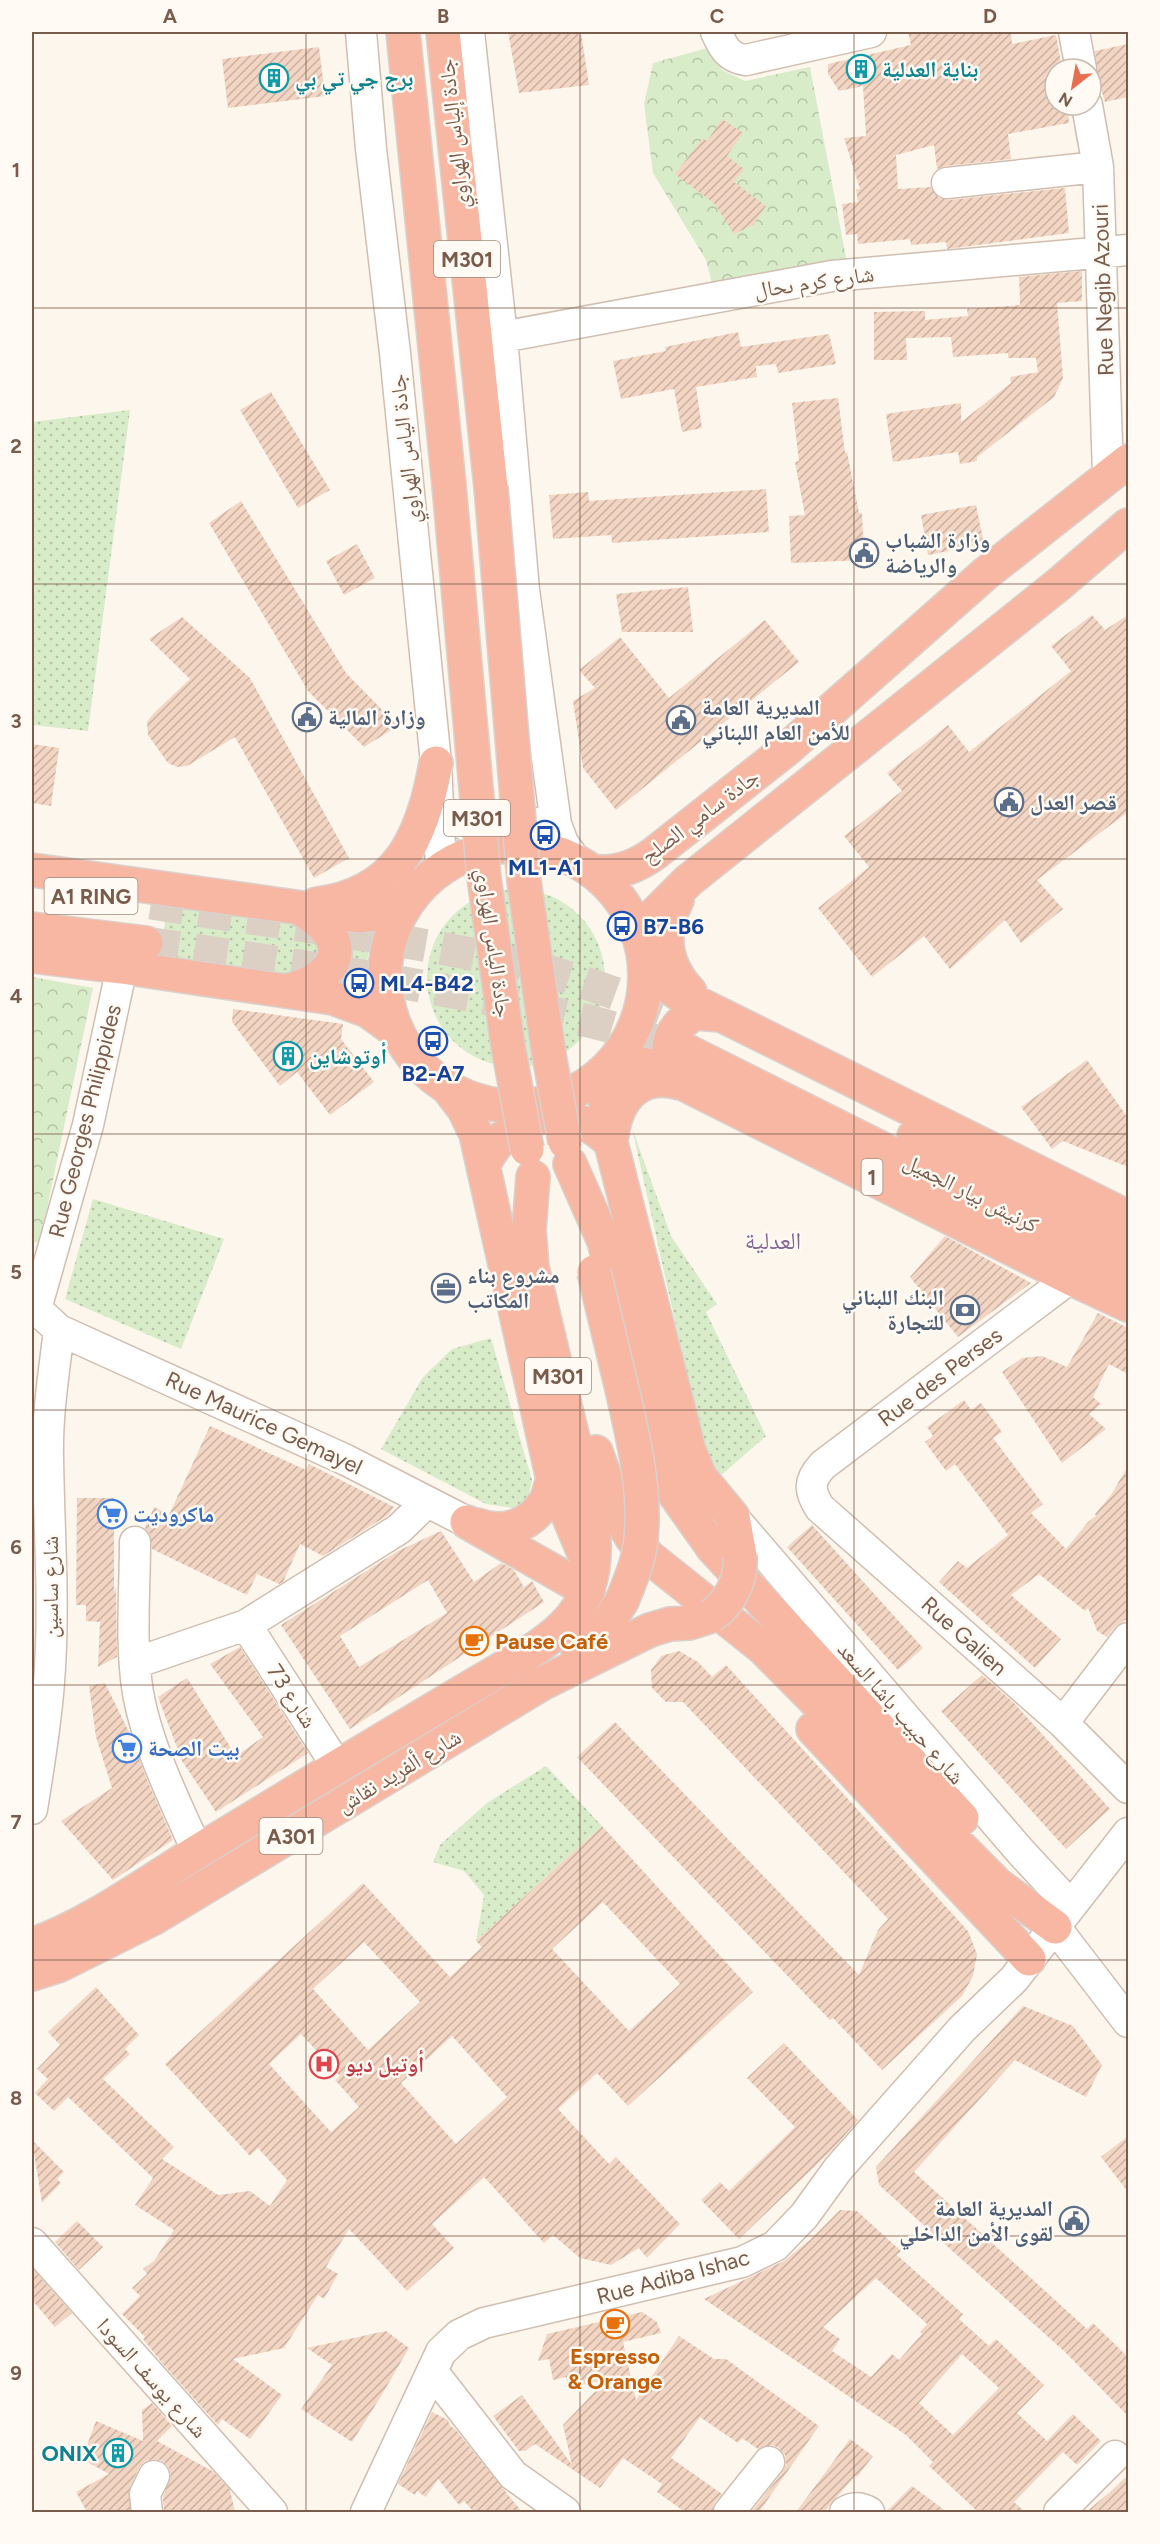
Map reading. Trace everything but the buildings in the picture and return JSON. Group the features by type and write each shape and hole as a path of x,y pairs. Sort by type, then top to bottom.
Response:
{"highway":[{"name":"جادة إلياس الهراوي","path":"403,32 449,484"},
{"name":"جادة إلياس الهراوي","path":"443,32 491,487"},
{"name":"جادة سامي الصلح","path":"584,866 604,873 638,864 655,853 788,748 985,574 1118,468"},
{"name":"جادة الياس الهراوي","path":"449,484 484,878 508,1046 530,1163"},
{"name":"جادة الياس الهراوي","path":"491,487 524,881 549,1055 568,1153"},
{"name":"جادة سامي الصلح","path":"643,953 655,914 688,881 1049,592 1128,525"},
{"path":"294,906 352,897 373,886 393,870 410,846 422,821 436,764"},
{"path":"643,953 645,980 639,1016 633,1032 610,1065 586,1086 560,1098 532,1106 503,1106 475,1100 448,1088 428,1073 410,1054 397,1032 386,999 384,965 392,931 408,900 423,882 441,867 473,852 507,845 543,848 584,866 614,891 631,916 651,972 700,1029 1128,1217"},
{"path":"32,870 368,916 387,912 408,900"},
{"path":"688,881 673,907 666,928 669,962 681,983 700,1029"},
{"name":"A1 RING","path":"32,889 151,903"},
{"path":"286,991 305,986 321,977 329,968 335,955 334,942 328,928 294,906"},
{"name":"A1 RING","path":"32,929 146,943"},
{"path":"32,956 333,998 355,1005 379,1017 397,1032"},
{"path":"688,1086 671,1064 668,1051 670,1039 676,1028 696,1013 700,1029"},
{"name":"كرنيش بيار الجميل","path":"700,1029 1128,1246"},
{"name":"كرنيش بيار الجميل","path":"700,1029 1128,1272"},
{"name":"1","path":"610,1065 637,1062 662,1071 1070,1278 1128,1305"},
{"path":"543,1683 650,1630 670,1624 700,1620 730,1597 739,1576 740,1556 733,1517 700,1477 689,1451 611,1143 605,1095 610,1065"},
{"path":"611,1143 617,1110 629,1093 657,1080 678,1082 688,1086"},
{"path":"448,1088 464,1109 472,1125 484,1164 553,1479 590,1582"},
{"path":"484,1164 493,1147 507,1133 523,1123 542,1117 561,1117 580,1121 597,1130 611,1143"},
{"path":"568,1153 604,1241 657,1451 665,1475 687,1514 713,1548 992,1850 1063,1917"},
{"name":"M301","path":"543,1683 572,1662 601,1634 622,1601 634,1571 641,1540 641,1503 630,1422 568,1153"},
{"path":"530,1163 596,1455 619,1516 632,1538 666,1572 727,1617 763,1648 997,1884 1063,1917"},
{"name":"M301","path":"530,1163 529,1230 532,1267 593,1523 590,1582"},
{"path":"467,1522 489,1530 512,1529 532,1519 546,1501 553,1479"},
{"path":"467,1522 590,1582"},
{"name":"شارع ألفريد نقاش","path":"32,1945 52,1938 106,1909 337,1766 527,1654 552,1637 572,1618 590,1582"},
{"path":"700,1620 706,1627 721,1634 736,1646 1029,1959"},
{"name":"شارع ألفريد نقاش","path":"32,1974 60,1965 152,1919 543,1683"}],"street":[{"name":"جادة الياس الهراوي","path":"361,32 371,149 395,353 436,764 441,867"},
{"path":"469,32 502,337 524,590 556,824 563,843 584,866"},
{"path":"719,39 732,57 746,60 871,32"},
{"path":"1074,32 1078,57"},
{"name":"Rue Negib Azouri","path":"1089,117 1116,251 1118,468"},
{"path":"947,183 1098,166"},
{"name":"شارع كرم ىحال","path":"502,337 832,276 1116,251"},
{"path":"439,807 455,821 474,831 495,835 517,833 537,826 555,813"},
{"name":"Rue Georges Philippides","path":"34,1307 88,1125 122,967"},
{"name":"Rue des Perses","path":"812,1479 823,1465 1070,1278"},
{"path":"34,1307 59,1330"},
{"name":"شارع ساسين","path":"32,1809 43,1744 40,1454 49,1418 59,1330"},
{"name":"Rue Maurice Gemayel","path":"59,1330 346,1460 467,1522"},
{"name":"Rue Galien","path":"812,1479 810,1487 812,1495 820,1508 1063,1723 1128,1788"},
{"path":"135,1663 246,1625 399,1529 427,1502"},
{"name":"شارع حبيب باشا السعد","path":"733,1517 1020,1851 1126,2014"},
{"path":"135,1542 135,1663 138,1693 153,1750 197,1851"},
{"name":"شارع 73","path":"246,1625 337,1766"},
{"path":"1063,1723 1128,1638"},
{"path":"1063,1917 1128,1833"},
{"name":"Rue Adiba Ishac","path":"366,2512 441,2352 459,2335 484,2323 742,2262 775,2247 804,2216 838,2169 962,2029 1014,1979 1063,1917"},
{"name":"شارع يوسف السودا","path":"32,2243 272,2512"},
{"path":"432,2371 513,2475 565,2512"},
{"path":"1059,2512 1115,2456"},
{"path":"729,2512 769,2462"},
{"path":"147,2512 145,2494 154,2476"},
{"path":"845,2512 858,2508 869,2512"}],"green space":[{"path":"711,47 722,70 745,81 810,67 848,268 714,292 706,260 653,173 644,104 653,63"},
{"path":"130,410 88,731 32,725 32,422"},
{"path":"516,889 550,896 566,904 579,915 590,928 598,944 605,978 598,1012 590,1028 579,1041 566,1052 550,1060 516,1067 482,1060 466,1052 453,1041 442,1028 434,1012 427,978 434,944 442,928 453,915 466,904 482,896"},
{"path":"167,901 309,919 323,957 297,976 161,957"},
{"path":"379,927 369,945 365,980 334,973 342,930"},
{"path":"32,977 93,988 40,1242 32,1243"},
{"path":"632,1128 671,1236 717,1304 706,1312 766,1436 718,1478 706,1460"},
{"path":"93,1199 224,1239 181,1349 65,1299"},
{"path":"491,1338 532,1480 527,1504 513,1508 486,1504 381,1449 423,1377 452,1349"},
{"path":"546,1766 602,1826 476,1941 484,1895 464,1871 433,1862 440,1845 487,1803"}],"tunnel":[{"path":"151,903 382,938 519,964 586,983 696,1024"},
{"path":"146,943 359,975 466,994 586,1020 685,1050"}],"place":[{"name":"بناية العدلية","path":"861,69"},
{"name":"برج جي تي بي","path":"274,78"},
{"name":"وزارة الشباب والرياضة","path":"864,553"},
{"name":"وزارة المالية","path":"307,717"},
{"name":"المديرية العامة للأمن العام اللبناني","path":"681,720"},
{"name":"قصر العدل","path":"1009,802"},
{"name":"ML1-A1","path":"545,835"},
{"name":"B7-B6","path":"622,926"},
{"name":"ML4-B42","path":"359,983"},
{"name":"B2-A7","path":"433,1041"},
{"name":"أوتوشاين","path":"288,1056"},
{"name":"مشروع بناء المكاتب","path":"446,1288"},
{"name":"البنك اللبناني للتجارة","path":"965,1310"},
{"name":"ماكروديت","path":"112,1514"},
{"name":"Pause Café","path":"474,1641"},
{"name":"بيت الصحة","path":"127,1748"},
{"name":"أوتيل ديو","path":"324,2064"},
{"name":"المديرية العامة لقوى الأمن الداخلي","path":"1074,2221"},
{"name":"Espresso & Orange","path":"615,2324"},
{"name":"ONIX","path":"118,2453"}],"district":[{"name":"العدلية","path":"773,1240"}]}
